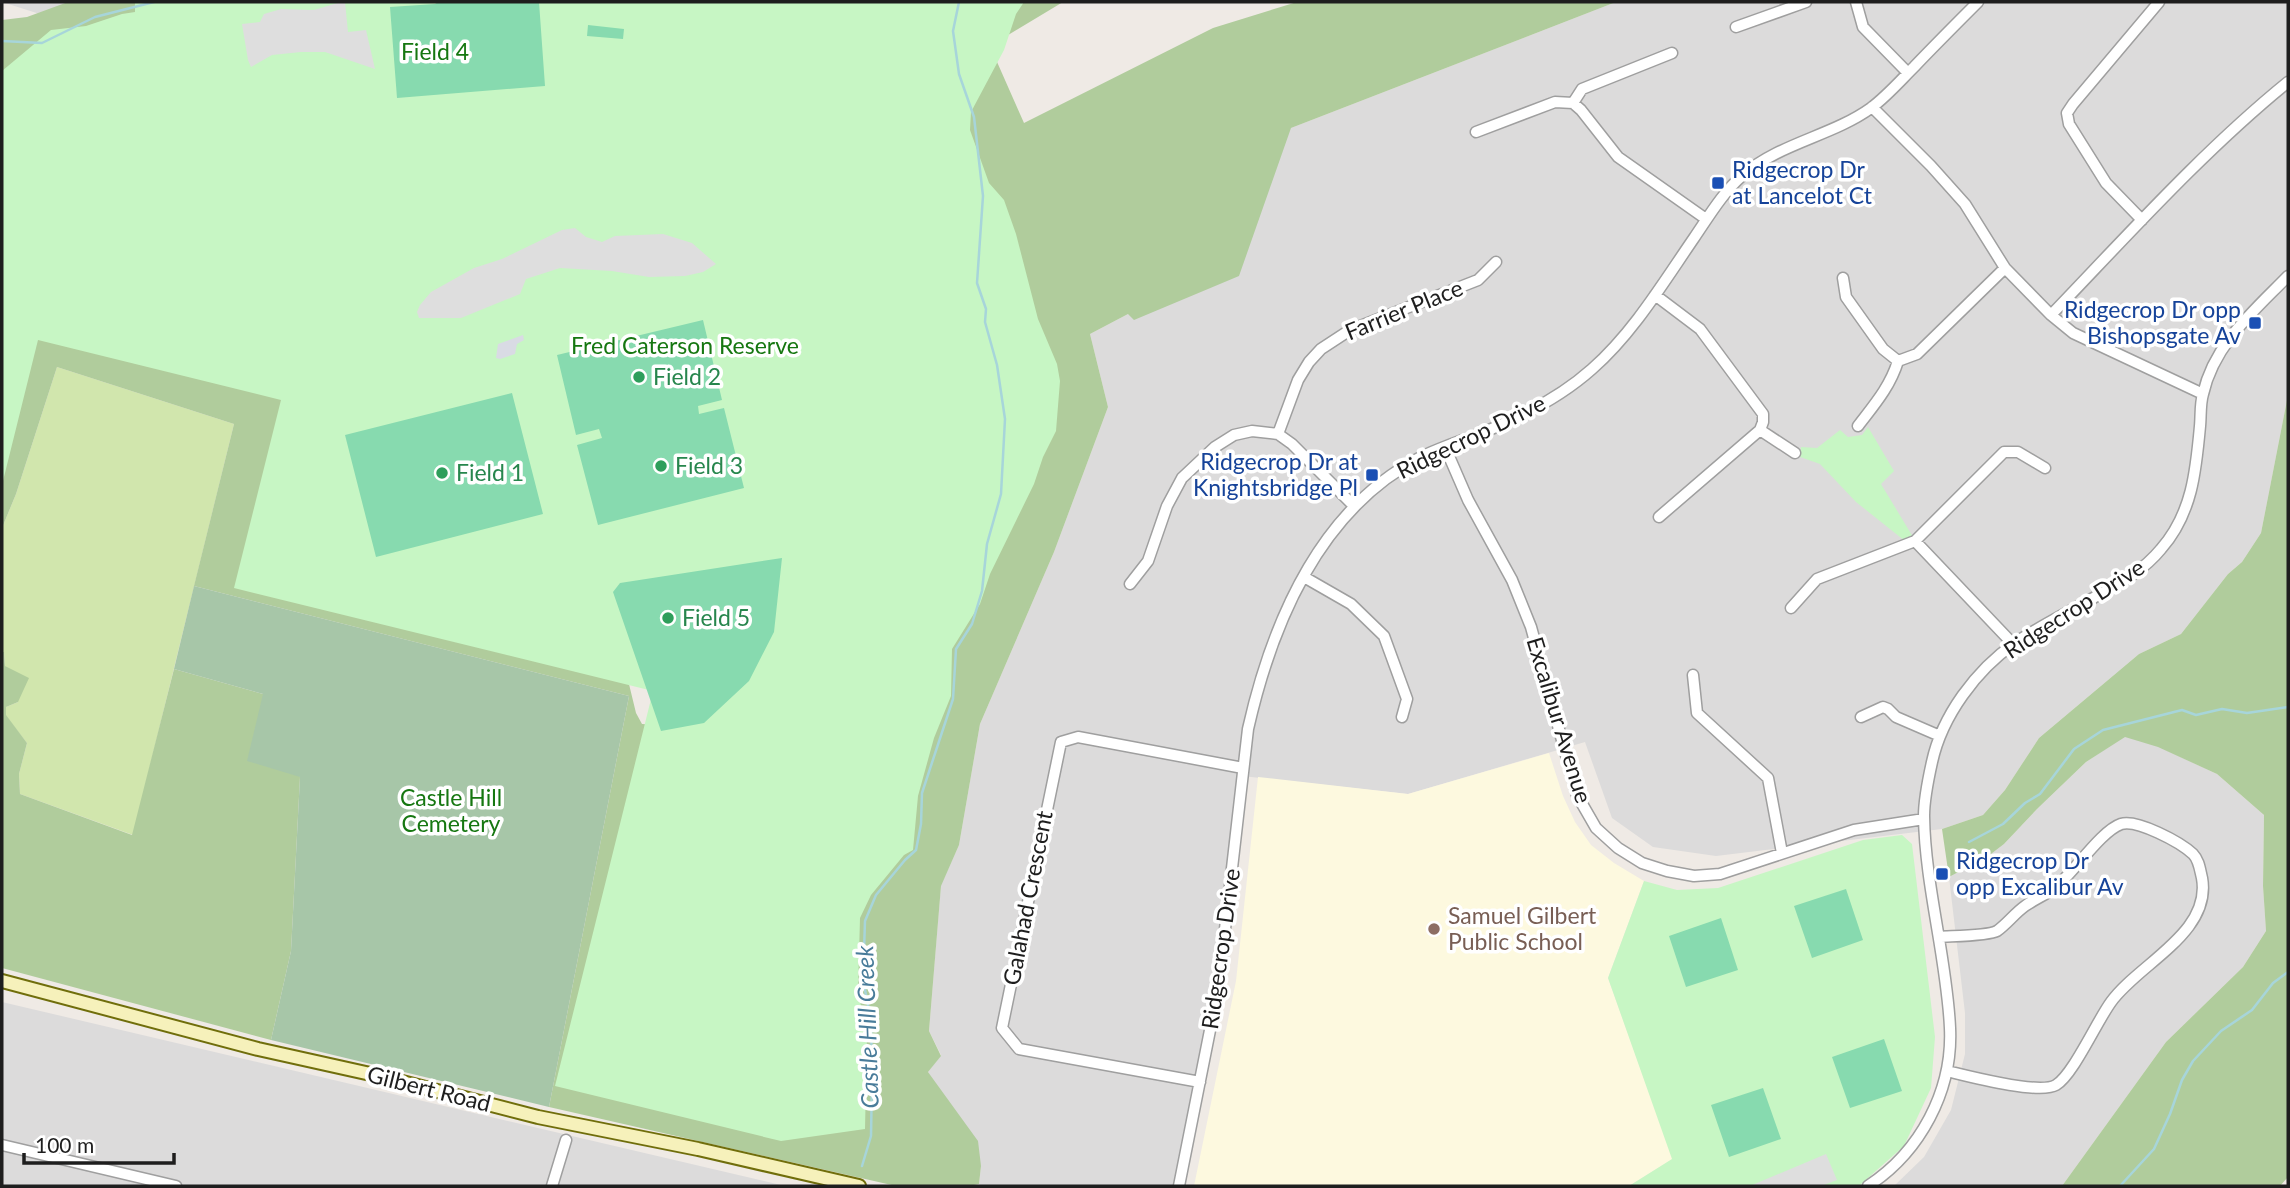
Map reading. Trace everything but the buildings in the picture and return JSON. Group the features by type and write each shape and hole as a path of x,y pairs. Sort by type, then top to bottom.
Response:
{"main road":[{"name":"Gilbert Road","path":"2,981 258,1049 375,1075 538,1117 698,1149 859,1186"}],"street":[{"path":"1736,27 1806,2"},
{"path":"1856,2 1863,27 1908,73"},
{"name":"Ridgecrop Drive","path":"1179,1186 1220,977 1248,729 1265,666 1283,619 1327,540 1354,506 1399,470 1445,447 1519,417 1568,388 1593,368 1618,343 1655,295 1721,197 1743,174 1761,162 1872,107 1978,2"},
{"path":"2142,220 2106,183 2069,124 2067,113 2159,2"},
{"path":"1573,103 1582,89 1672,53"},
{"path":"2051,315 2142,220 2256,108 2288,82"},
{"path":"1476,132 1555,102 1573,103 1618,157 1706,219"},
{"path":"1872,107 1965,204 2005,268 2051,315 2073,334 2203,394"},
{"name":"Farrier Place","path":"1278,435 1298,380 1321,349 1350,330 1478,280 1496,262"},
{"path":"1898,361 1917,354 2005,268"},
{"name":"Ridgecrop Drive","path":"1868,1186 1907,1152 1924,1129 1937,1102 1947,1071 1950,1030 1924,819 1932,761 1940,736 1958,702 1980,674 2013,644 2138,572 2162,548 2182,518 2192,490 2203,394 2214,361 2233,332 2288,276"},
{"path":"1843,278 1846,297 1883,349 1898,361"},
{"path":"1655,295 1700,329 1763,414 1760,430 1659,517"},
{"path":"1858,426 1883,394 1894,376 1898,361"},
{"path":"1760,430 1795,453"},
{"path":"1130,584 1148,561 1167,506 1182,478 1214,447 1234,435 1252,431 1278,435 1292,444 1354,506"},
{"name":"Excalibur Avenue","path":"1445,447 1468,500 1512,580 1531,627 1577,795 1596,828 1618,848 1642,863 1667,871 1694,876 1720,874 1854,830 1924,819"},
{"path":"1791,608 1817,579 1915,541 2004,452 2018,452 2045,468"},
{"path":"1915,541 2013,644"},
{"path":"1304,577 1351,604 1384,636 1407,699 1402,717"},
{"path":"1693,675 1697,713 1768,778 1782,853"},
{"path":"1861,717 1883,707 1896,717 1940,736"},
{"name":"Galahad Crescent","path":"1200,1082 1019,1049 1002,1028 1055,764 1062,742 1078,737 1243,768"},
{"path":"1939,937 1995,932 2024,906 2055,888 2108,831 2123,823 2140,825 2179,844 2195,856 2200,869 2203,887 2200,905 2193,920 2176,940 2113,998 2061,1082 2054,1087 2032,1088 1947,1071"},
{"path":"552,1186 566,1140"},
{"path":"2,1144 176,1186"}],"shaded area":[{"path":"2,2 83,2 46,16"},
{"path":"345,2 348,32 366,30 375,69 325,52 272,55 251,67 242,24 260,22 264,14 281,9 314,10"},
{"path":"1616,2 2288,2 2288,395 2261,533 2242,562 2228,574 2181,634 2139,654 2039,738 2005,790 1983,815 1942,829 1716,856 1653,847 1612,818 1585,742 1408,794 1242,776 1229,901 1179,1186 982,1186 979,1184 981,1166 928,1072 941,1055 929,1031 941,885 959,845 980,724 1054,552 1108,407 1090,334 1128,314 1291,128"},
{"path":"575,228 586,237 602,242 615,236 663,234 692,243 716,264 703,272 685,276 649,277 612,271 560,268 526,279 520,294 461,318 419,318 417,312 420,305 431,292 474,268 502,259 562,230"},
{"path":"523,335 524,340 517,344 515,354 496,358 498,344"},
{"path":"2125,736 2155,745 2217,774 2264,815 2263,885 2266,931 2243,967 2166,1042 2062,1186 1894,1186 1924,1157 1951,1110 1965,1054 1965,1013 1949,877 1987,857 2004,844 2086,762"},
{"name":"Samuel Gilbert Public School","path":"1549,753 1563,796 1575,822 1591,845 1644,881 1608,978 1673,1159 1629,1186 1194,1186 1236,981 1258,777 1408,794"},
{"path":"2,1002 785,1186 2,1186"},
{"path":"1826,1154 1837,1180 1821,1186 1750,1186"}],"green space":[{"name":"Fred Caterson Reserve","path":"68,2 1063,2 990,46 1024,123 1213,28 1297,2 1616,2 1291,128 1239,276 1134,320 1128,314 1090,334 1108,407 1054,552 980,724 959,845 941,886 929,1031 941,1056 928,1072 978,1141 981,1166 979,1184 969,1186 896,1186 549,1107 629,696 194,586 234,424 57,367 16,494 2,528 2,20 27,17","holes":["598,607 704,723 642,724 636,713 628,680"]},
{"name":"Fred Caterson Reserve","path":"135,2 1024,2 1016,14 1004,50 971,112 970,130 989,183 1004,200 1016,234 1038,319 1057,364 1060,381 1056,431 1034,484 990,574 980,604 952,649 951,696 934,738 918,796 913,850 904,855 871,895 860,918 858,991 867,1035 865,1129 781,1141 555,1086 653,691 234,588 281,400 38,340 2,485 2,71 51,30 86,26 135,12"},
{"name":"Field 4","path":"438,2 539,2 545,86 397,98 390,7"},
{"path":"588,25 624,29 623,39 587,36"},
{"path":"703,320 722,400 698,406 699,414 724,408 744,488 598,525 577,445 602,438 599,429 576,435 557,355"},
{"path":"57,367 234,424 133,835 20,794 19,774 27,743 5,715 6,707 18,702 2,652 2,528 16,494"},
{"name":"Field 1","path":"512,393 543,514 376,557 345,435"},
{"path":"2288,395 2288,1177 2280,1186 2062,1186 2166,1042 2243,967 2266,931 2263,886 2264,815 2217,774 2158,747 2125,737 2086,762 2004,844 1987,857 1949,877 1942,829 1983,815 2005,790 2039,738 2139,654 2181,634 2228,574 2242,562 2261,533"},
{"path":"1868,427 1894,471 1881,484 1913,537 1905,541 1856,502 1820,464 1800,457 1801,447 1817,448 1840,430 1848,437 1862,435"},
{"path":"782,558 774,632 749,681 704,723 661,731 613,592 620,583"},
{"name":"Castle Hill Cemetery","path":"194,586 629,696 549,1107 271,1040 291,951 300,777 247,761 263,694 174,669"},
{"path":"2,652 5,666 29,678 18,702 6,707 6,715 27,743 19,774 20,794 132,835 174,669 263,694 300,777 291,951 271,1040 2,968"},
{"path":"1902,835 1912,844 1935,1037 1931,1088 1904,1146 1859,1186 1629,1186 1672,1159 1608,978 1644,881 1677,890 1718,888 1863,840"},
{"path":"1846,889 1863,940 1812,958 1794,906"},
{"path":"1721,918 1738,970 1686,987 1669,936"},
{"path":"1884,1039 1902,1091 1850,1108 1832,1057"},
{"path":"1763,1088 1781,1139 1729,1157 1711,1105"}],"waterway":[{"path":"2,41 42,43 95,17 154,2"},
{"name":"Castle Hill Creek","path":"862,1166 871,1136 872,1078 871,1020 863,980 865,921 876,895 916,850 921,824 922,793 953,699 956,649 972,624 982,591 987,544 1001,494 1005,419 997,365 985,322 986,309 977,283 983,196 974,117 959,74 953,31 959,2"},
{"path":"1969,842 2003,824 2025,803 2040,794 2074,749 2103,730 2182,710 2196,715 2222,709 2247,713 2288,707"},
{"path":"2120,1186 2154,1149 2182,1080 2193,1061 2221,1031 2252,1010 2273,983 2288,972"}],"place":[{"name":"Ridgecrop Dr at Lancelot Ct","path":"1718,183"},
{"name":"Ridgecrop Dr opp Bishopsgate Av","path":"2255,323"},
{"name":"Field 2","path":"639,377"},
{"name":"Field 3","path":"661,466"},
{"name":"Field 1","path":"442,473"},
{"name":"Ridgecrop Dr at Knightsbridge Pl","path":"1372,475"},
{"name":"Field 5","path":"668,618"},
{"name":"Ridgecrop Dr opp Excalibur Av","path":"1942,874"},
{"name":"Samuel Gilbert Public School","path":"1434,929"}]}
